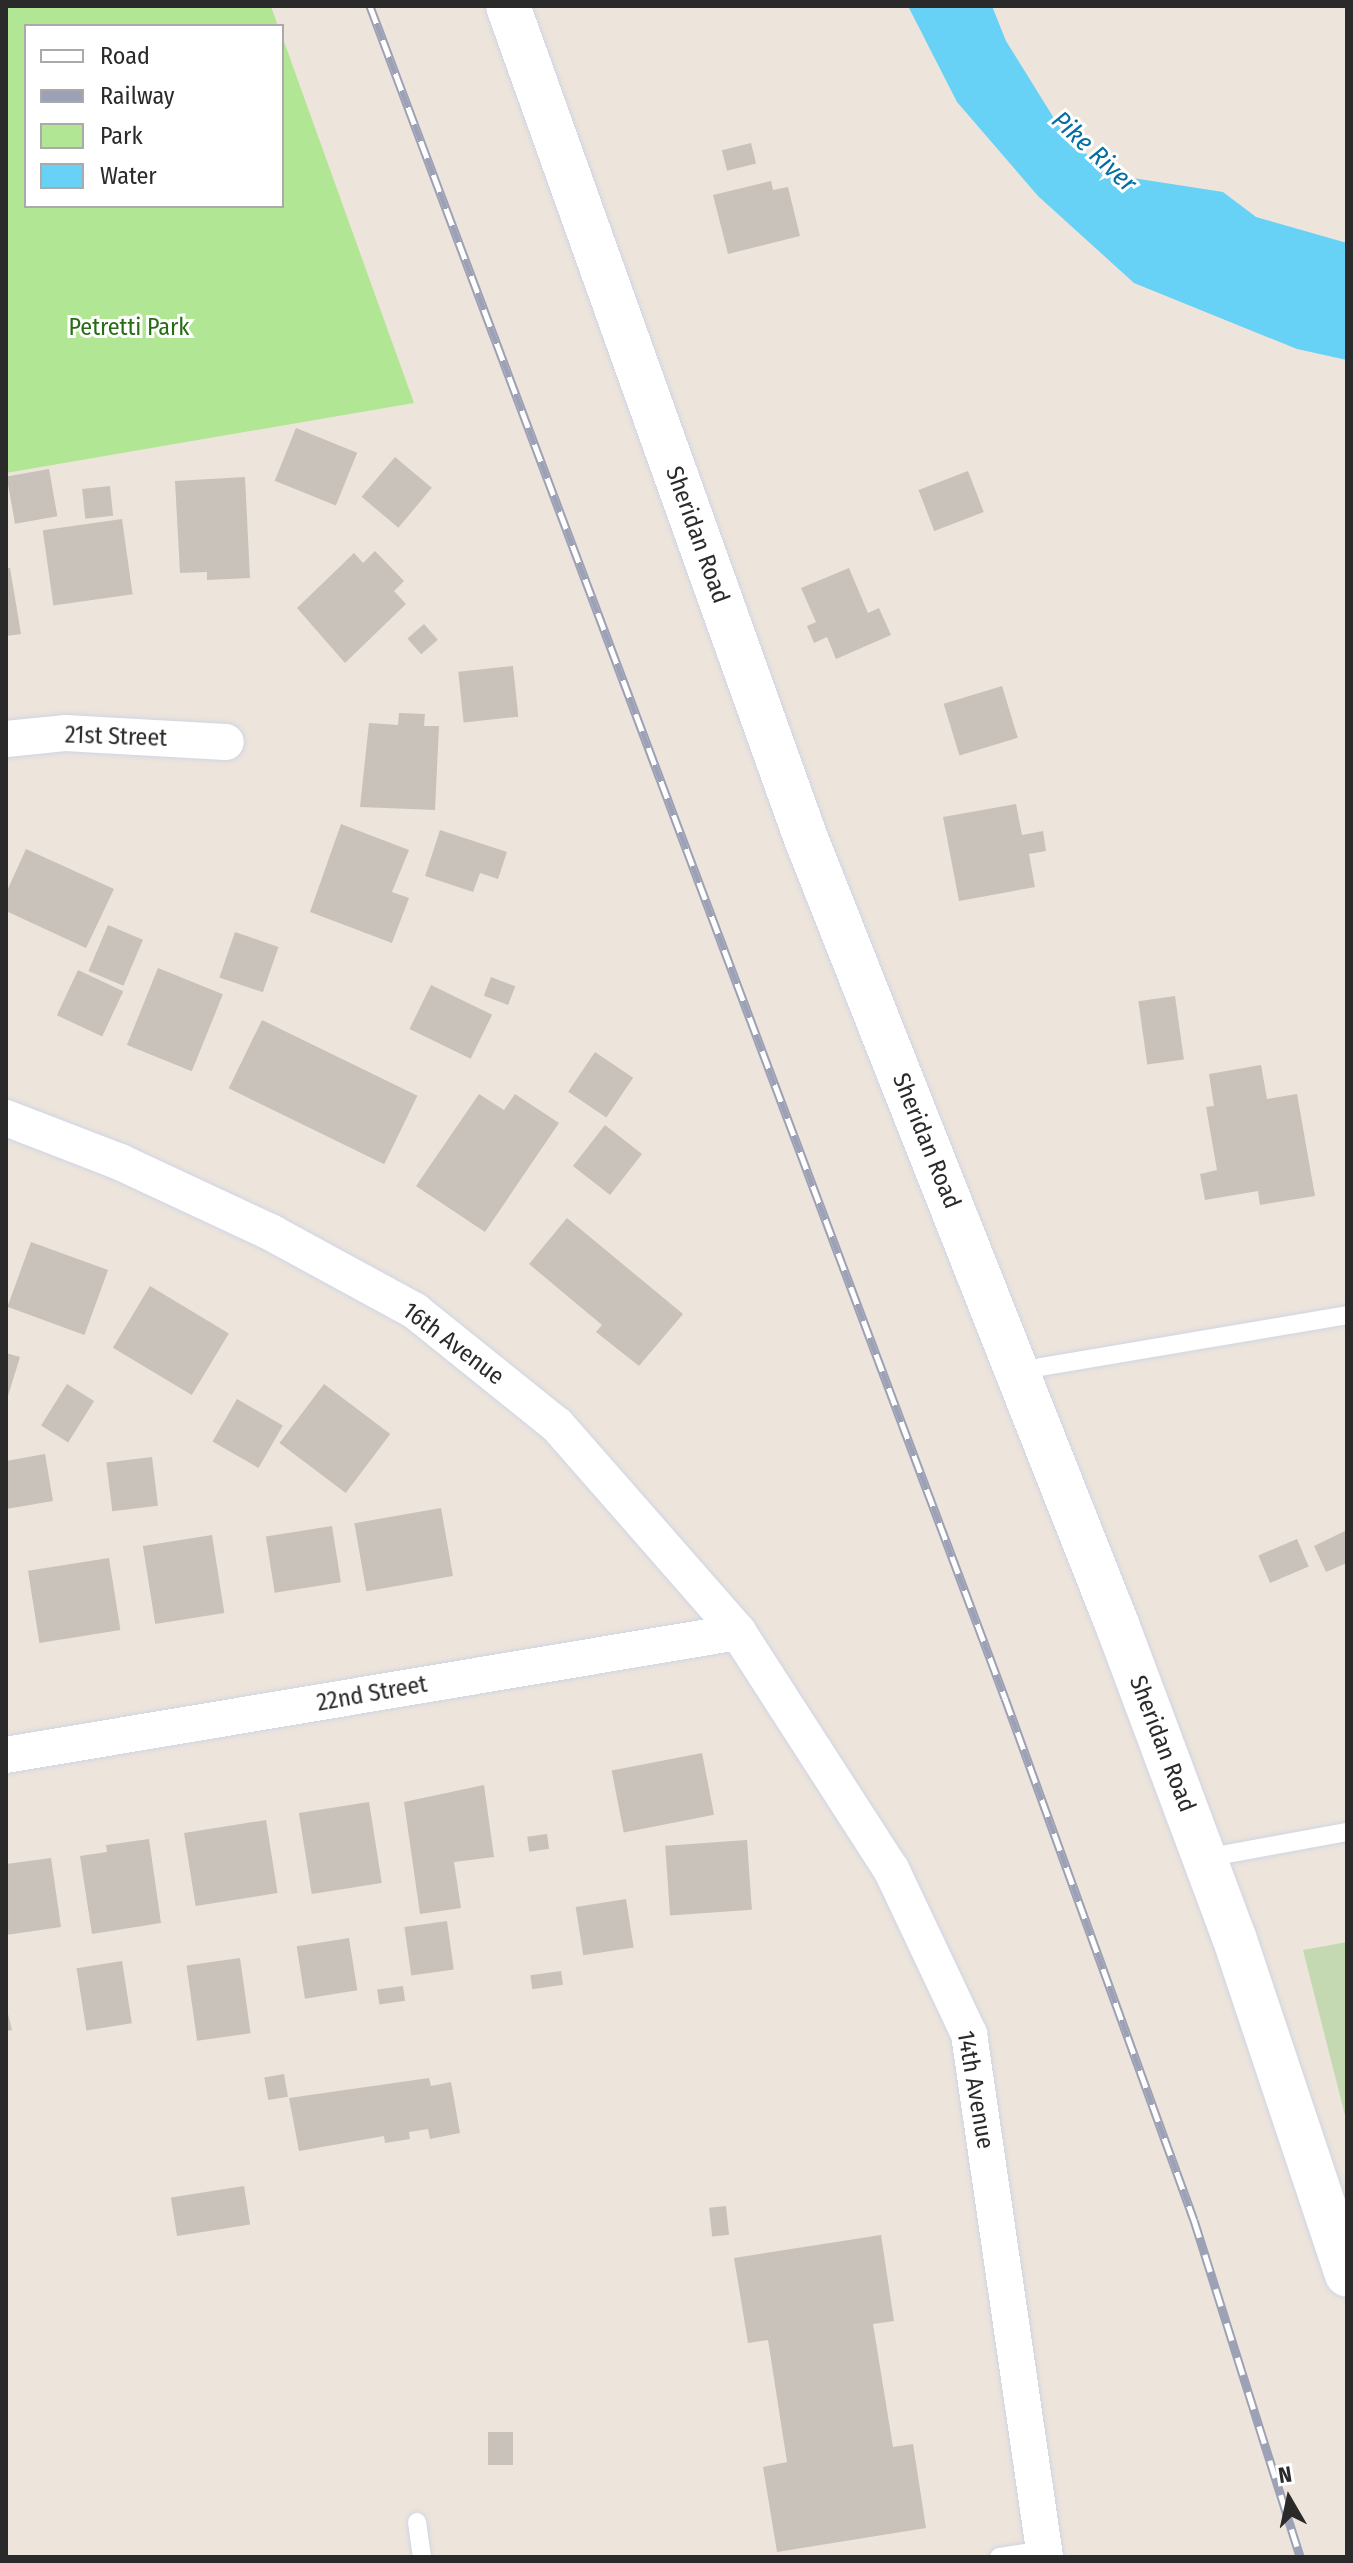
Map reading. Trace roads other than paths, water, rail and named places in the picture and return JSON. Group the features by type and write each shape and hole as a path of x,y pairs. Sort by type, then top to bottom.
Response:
{"street":[{"name":"Sheridan Road","path":"508,6 805,836 1017,1371 1205,1858 1347,2275"},
{"name":"21st Street","path":"6,739 65,733 226,742"},
{"name":"16th Avenue","path":"6,1118 120,1162 272,1233 415,1311 557,1425 738,1632"},
{"name":"22nd Street","path":"6,1755 738,1632"},
{"name":"14th Avenue","path":"738,1632 891,1869 969,2034 1044,2554"}],"lane":[{"path":"1017,1371 1347,1315"},
{"path":"1205,1858 1347,1832"},
{"path":"417,2522 422,2557"},
{"path":"999,2557 1044,2554"}],"water":[{"path":"908,6 992,6 1006,41 1060,128 1107,174 1223,192 1256,217 1347,243 1347,360 1297,349 1134,283 1038,196 957,102"}],"railway":[{"path":"370,6 1005,1698 1194,2220 1300,2557"}],"water label":[{"name":"Pike River","path":"1094,152"}],"park label":[{"name":"Petretti Park","path":"129,328"}]}
